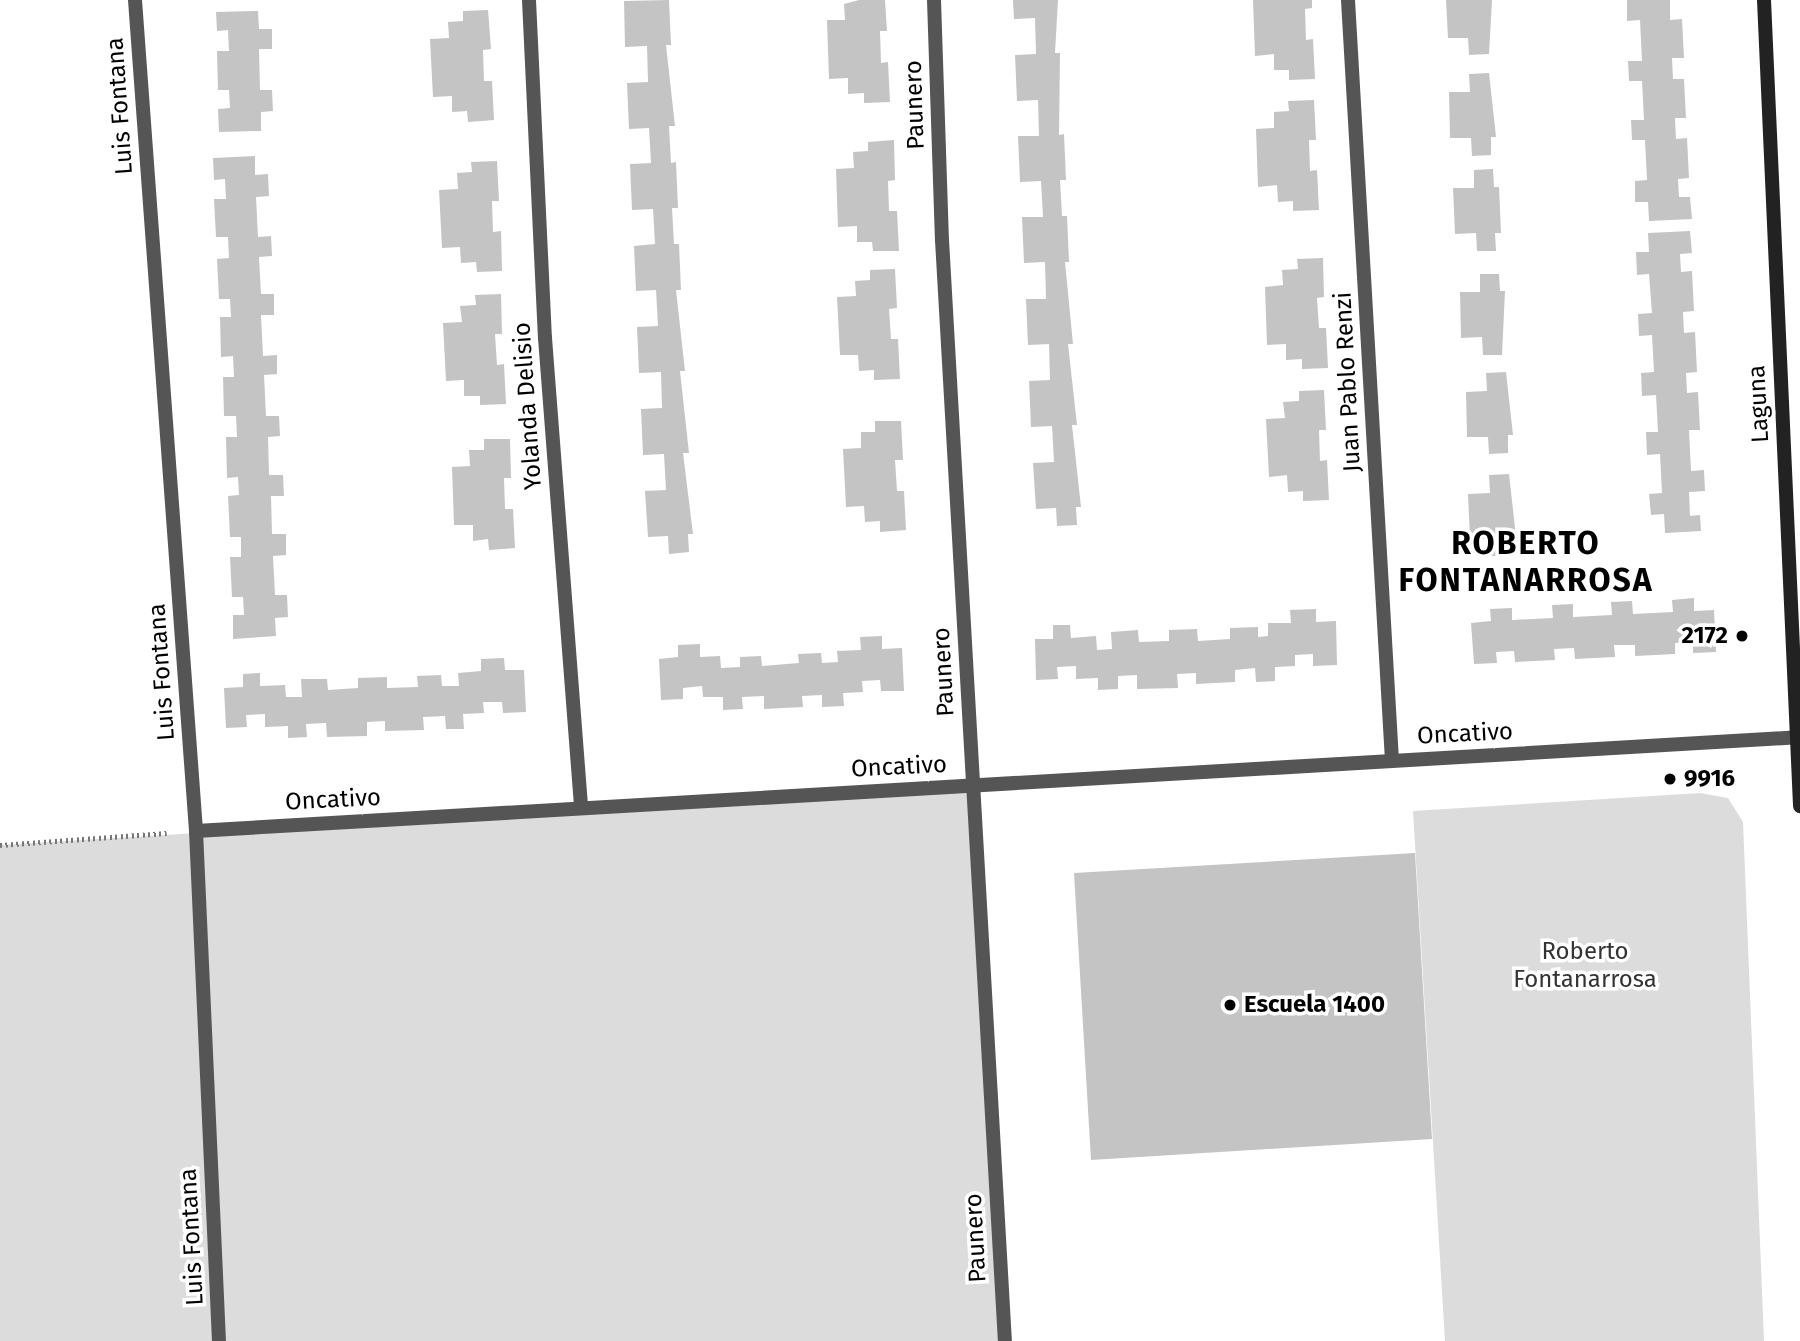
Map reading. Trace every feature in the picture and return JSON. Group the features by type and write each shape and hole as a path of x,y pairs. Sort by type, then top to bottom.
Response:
{"street":[{"name":"Luis Fontana","path":"135,0 196,831 219,1341"},
{"name":"Yolanda Delisio","path":"529,0 545,338 581,808"},
{"name":"Paunero","path":"934,0 942,240 1005,1341"},
{"name":"Juan Pablo Renzi","path":"1348,0 1392,761"},
{"name":"Laguna","path":"1764,0 1800,806"},
{"name":"Oncativo","path":"196,831 1798,737"}],"path":[{"path":"0,845 196,831"}],"green space":[{"path":"972,786 1005,1341 0,1341 0,845"},
{"name":"Roberto Fontanarrosa","path":"1700,793 1728,798 1743,822 1764,1341 1445,1341 1413,811"}],"building":[{"path":"669,0 671,45 666,45 675,126 669,126 671,163 676,162 678,208 672,208 674,244 679,244 681,290 676,290 685,371 680,371 689,453 683,453 693,534 688,534 689,552 669,554 668,536 648,537 645,491 666,490 664,454 643,455 641,409 662,408 661,372 639,373 637,327 658,326 656,290 636,291 634,246 655,244 653,209 632,210 630,164 651,163 649,128 629,129 627,83 648,82 647,46 625,47 624,1"},
{"path":"859,0 885,0 887,31 880,31 881,63 888,62 890,102 864,103 864,93 848,94 848,78 829,79 827,20 845,20 844,4"},
{"path":"1013,0 1058,0 1055,53 1060,53 1059,135 1064,134 1066,180 1060,180 1062,216 1067,216 1069,262 1065,262 1073,344 1068,344 1077,425 1072,425 1081,507 1076,507 1077,525 1057,526 1056,508 1036,509 1033,463 1054,462 1052,426 1031,427 1029,381 1050,380 1049,344 1028,345 1026,299 1046,299 1045,262 1024,263 1022,217 1043,217 1041,181 1020,182 1018,136 1039,136 1038,100 1017,101 1015,55 1036,54 1035,18 1014,19"},
{"path":"1253,0 1312,0 1312,8 1305,9 1306,40 1313,39 1315,79 1289,80 1289,70 1274,70 1274,54 1255,56"},
{"path":"1446,0 1492,0 1489,54 1469,55 1468,38 1448,38"},
{"path":"1627,0 1670,0 1670,20 1682,19 1684,58 1672,58 1673,79 1684,79 1686,118 1675,118 1676,139 1687,138 1689,178 1678,179 1679,197 1690,197 1692,219 1649,221 1648,202 1635,202 1635,181 1647,180 1645,140 1632,140 1631,120 1644,120 1642,81 1629,81 1628,61 1642,61 1640,20 1627,21"},
{"path":"488,10 491,49 483,50 484,81 492,81 494,120 468,122 467,111 452,112 452,96 433,97 430,39 449,38 448,22 463,21 463,11"},
{"path":"258,11 259,29 272,29 272,49 259,49 260,90 272,90 273,111 261,112 261,131 219,132 218,109 230,108 229,90 218,90 217,51 229,51 228,30 217,31 216,12"},
{"path":"1489,73 1496,137 1491,137 1491,155 1472,156 1471,138 1450,138 1449,92 1470,92 1469,74"},
{"path":"1314,100 1316,140 1309,140 1310,171 1317,170 1319,210 1293,211 1293,201 1278,202 1277,185 1258,187 1256,129 1274,128 1274,112 1289,111 1288,101"},
{"path":"894,140 895,180 888,181 889,211 897,211 899,251 873,251 872,242 857,242 857,226 838,227 836,169 854,168 853,152 868,151 868,142"},
{"path":"255,156 255,175 268,174 269,196 256,197 258,237 271,236 272,256 259,257 261,294 274,294 274,315 261,315 263,356 277,355 277,374 264,375 266,416 279,416 280,436 268,437 269,475 283,475 284,496 271,496 272,534 286,534 286,555 273,556 275,595 287,595 288,617 275,618 276,636 233,639 233,615 244,615 243,597 232,597 230,557 241,557 241,537 230,537 228,496 239,495 238,477 227,478 226,437 237,437 236,416 224,416 223,377 234,377 233,356 221,357 220,317 231,317 230,299 219,299 217,259 229,258 228,237 216,237 214,199 226,199 225,179 214,180 213,158"},
{"path":"497,161 499,201 492,201 493,232 501,231 502,271 477,272 476,262 461,263 460,247 442,248 439,190 458,189 457,173 472,172 471,162"},
{"path":"1493,169 1494,187 1499,187 1501,233 1495,233 1496,251 1477,251 1476,233 1455,234 1453,188 1474,188 1474,170"},
{"path":"1690,231 1692,253 1680,254 1681,272 1692,271 1694,311 1683,312 1684,333 1695,332 1697,372 1686,373 1687,393 1698,392 1700,430 1689,430 1691,471 1704,470 1705,491 1689,492 1690,516 1700,515 1701,531 1665,533 1664,514 1651,515 1649,494 1662,493 1660,454 1647,455 1646,432 1658,432 1656,395 1642,396 1641,373 1654,372 1652,335 1639,336 1638,314 1652,313 1649,274 1637,275 1636,252 1649,252 1648,233"},
{"path":"1323,258 1324,297 1317,298 1319,328 1326,328 1328,368 1302,369 1302,359 1286,360 1286,344 1267,345 1265,287 1283,285 1282,270 1298,269 1297,259"},
{"path":"895,269 897,308 889,309 891,339 898,339 900,379 874,380 874,370 859,371 858,355 840,355 837,297 856,296 855,281 870,280 870,270"},
{"path":"1480,274 1499,274 1500,291 1505,291 1502,355 1483,355 1482,337 1461,338 1460,292 1480,292"},
{"path":"501,294 502,334 495,334 497,365 504,364 506,404 480,405 480,396 464,396 464,380 446,381 443,323 462,322 460,306 476,305 475,295"},
{"path":"1506,372 1513,435 1508,435 1508,453 1489,454 1488,437 1467,437 1466,392 1487,391 1486,373"},
{"path":"1324,390 1326,430 1319,430 1320,461 1327,460 1329,500 1303,501 1303,491 1288,492 1287,475 1269,477 1266,419 1285,418 1283,402 1299,401 1299,391"},
{"path":"875,421 901,421 903,460 895,460 897,491 904,491 906,530 880,532 880,521 865,522 864,506 846,507 843,449 861,448 861,432 875,432"},
{"path":"484,439 510,439 511,478 504,478 505,509 513,509 515,548 489,550 488,539 473,541 473,525 454,525 452,467 470,466 469,450 484,450"},
{"path":"1509,474 1516,537 1511,538 1511,556 1492,556 1491,539 1470,539 1468,494 1490,493 1489,475"},
{"path":"1694,598 1694,611 1714,610 1716,652 1693,653 1693,642 1675,643 1675,654 1635,656 1635,645 1614,645 1615,657 1575,659 1574,648 1554,649 1555,660 1515,662 1514,651 1496,652 1497,663 1474,664 1471,623 1491,621 1490,609 1512,608 1512,620 1553,618 1552,605 1573,604 1573,617 1612,615 1611,602 1632,601 1633,614 1673,612 1672,600"},
{"path":"1316,609 1316,622 1336,621 1337,665 1313,666 1313,654 1295,655 1295,666 1275,667 1275,681 1256,682 1255,668 1235,670 1235,682 1196,684 1196,673 1177,674 1178,688 1137,689 1137,675 1118,676 1118,689 1098,690 1098,678 1076,679 1076,666 1057,667 1058,679 1036,680 1035,639 1053,639 1053,625 1070,625 1071,638 1096,636 1097,650 1112,649 1111,632 1138,630 1139,642 1169,641 1169,630 1197,629 1198,641 1230,639 1230,628 1258,627 1258,637 1268,636 1268,623 1291,623 1290,610"},
{"path":"882,636 882,649 902,648 904,691 881,691 880,680 862,681 863,692 843,693 844,706 822,707 822,695 802,696 803,707 764,709 764,696 742,697 743,709 723,710 723,697 703,697 702,686 683,688 683,699 661,700 659,659 678,657 678,645 700,644 700,657 720,656 721,668 740,667 740,657 761,656 762,666 799,663 798,654 821,653 822,663 838,662 837,651 861,650 860,637"},
{"path":"504,658 505,670 524,670 526,712 503,713 502,702 483,702 484,713 463,714 464,729 446,729 445,716 423,717 424,730 385,731 385,721 367,722 367,736 327,737 326,723 306,724 307,737 288,738 288,726 265,727 265,714 246,715 247,727 226,728 224,688 243,687 243,674 260,673 260,686 285,685 286,697 302,697 301,679 327,679 328,690 358,688 358,678 387,677 387,688 418,687 417,676 441,675 442,686 459,686 458,673 481,671 481,659"},
{"name":"Escuela 1400","path":"1415,853 1432,1139 1091,1160 1074,873"}],"place":[{"name":"2172","path":"1742,636"},
{"name":"9916","path":"1670,779"},
{"name":"Escuela 1400","path":"1230,1005"}],"district":[{"name":"ROBERTO FONTANARROSA","path":"1526,562"}]}
